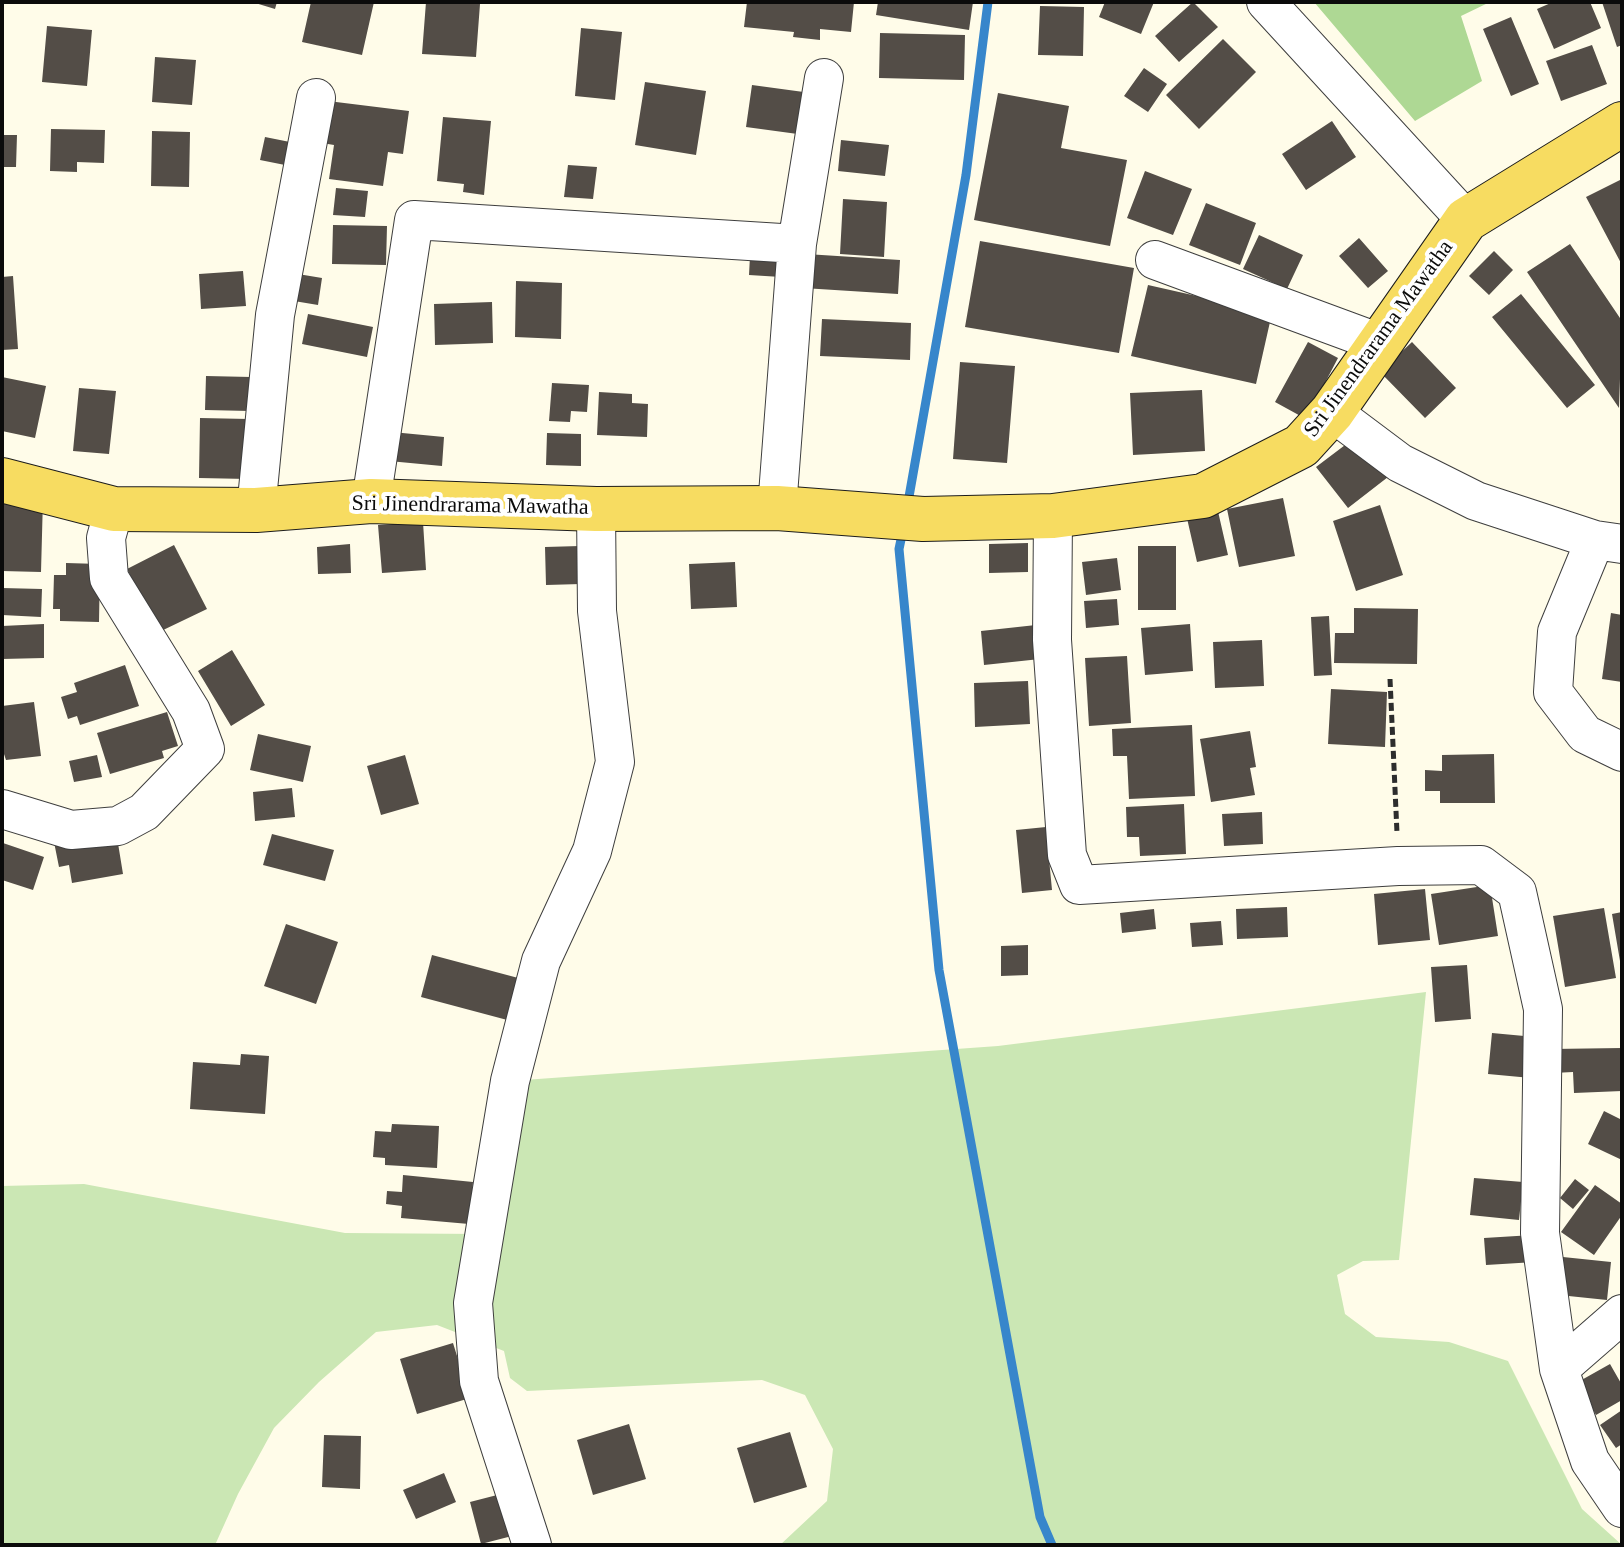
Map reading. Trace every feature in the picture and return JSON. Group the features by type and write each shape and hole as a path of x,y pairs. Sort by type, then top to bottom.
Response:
{"main road":[{"name":"Sri Jinendrarama Mawatha","path":"2,480 114,509 256,510 371,501 596,509 777,508 909,518 1053,516 1203,496 1301,446 1332,412 1466,220 1622,124"}],"street":[{"path":"1266,2 1466,220"},
{"path":"777,508 797,244 824,78"},
{"path":"256,510 275,315 316,98"},
{"path":"371,501 414,220 797,244"},
{"path":"1155,260 1380,343"},
{"path":"1332,412 1400,463 1476,501 1608,542 1557,632 1553,692 1585,734 1622,752"},
{"path":"2,809 71,830 118,826 144,812 205,749 191,711 109,578 106,538 114,509"},
{"path":"532,1545 479,1381 473,1303 510,1081 541,961 592,851 615,762 597,611 596,509"},
{"path":"1053,516 1052,640 1067,855 1079,885 1398,866 1481,865 1517,892 1543,1009 1540,1233 1559,1369 1590,1461 1622,1508"},
{"path":"1559,1369 1622,1314"}],"path":[{"path":"1390,679 1398,866"}],"green space":[{"path":"1314,2 1490,2 1461,16 1482,81 1415,121"},
{"path":"1426,992 1399,1260 1363,1261 1337,1275 1345,1314 1376,1337 1449,1342 1508,1361 1582,1509 1622,1545 780,1545 827,1501 833,1449 805,1395 762,1380 527,1391 510,1378 504,1351 437,1325 376,1332 319,1382 274,1428 238,1494 215,1545 2,1545 2,1186 84,1184 345,1233 481,1234 510,1081 998,1046"}],"building":[{"path":"252,2 277,2 275,9"},
{"path":"311,2 374,2 362,55 302,42"},
{"path":"426,2 480,4 476,57 422,54"},
{"path":"747,2 854,2 851,32 820,29 820,40 793,37 794,32 744,27"},
{"path":"878,2 973,2 969,30 876,15"},
{"path":"1105,2 1154,2 1141,34 1099,17"},
{"path":"1193,2 1218,27 1179,62 1155,36"},
{"path":"1553,2 1590,2 1601,28 1554,49 1537,9"},
{"path":"1602,2 1622,2 1622,45 1617,47"},
{"path":"1040,6 1084,7 1083,56 1038,55"},
{"path":"1511,17 1539,84 1511,96 1483,29"},
{"path":"47,26 92,30 87,86 42,82"},
{"path":"581,28 622,32 615,100 575,96"},
{"path":"880,33 965,35 964,80 879,78"},
{"path":"1223,39 1256,72 1199,129 1166,95"},
{"path":"1592,45 1607,84 1561,101 1546,61"},
{"path":"155,57 196,60 192,105 152,102"},
{"path":"1144,68 1167,84 1148,112 1124,96"},
{"path":"645,82 706,91 696,155 635,145"},
{"path":"752,85 811,93 805,135 746,127"},
{"path":"998,93 1069,106 1061,148 1127,160 1110,246 974,220"},
{"path":"328,101 409,111 403,154 388,152 383,186 329,179 334,145 322,143"},
{"path":"443,117 491,121 484,195 463,192 464,184 437,181"},
{"path":"1332,121 1356,157 1306,190 1282,154"},
{"path":"51,129 105,130 104,163 77,162 77,172 50,171"},
{"path":"152,131 190,132 189,187 151,186"},
{"path":"2,135 17,135 16,167 2,167"},
{"path":"265,137 295,143 290,166 260,160"},
{"path":"841,140 889,145 885,176 838,171"},
{"path":"568,165 597,167 593,199 564,197"},
{"path":"1145,171 1192,189 1173,235 1127,218"},
{"path":"1622,179 1622,265 1586,197"},
{"path":"336,188 368,191 365,217 333,215"},
{"path":"843,199 887,202 884,257 840,254"},
{"path":"1206,203 1256,223 1240,265 1189,245"},
{"path":"333,225 387,226 386,265 332,264"},
{"path":"1259,235 1303,255 1287,289 1243,269"},
{"path":"1359,238 1388,271 1368,288 1339,256"},
{"path":"980,241 1134,268 1119,353 965,327"},
{"path":"1570,244 1622,321 1619,408 1527,272"},
{"path":"1494,251 1513,270 1489,295 1469,276"},
{"path":"806,254 900,260 898,294 803,288"},
{"path":"750,256 783,259 781,277 749,275"},
{"path":"243,271 246,306 201,309 199,274"},
{"path":"292,273 322,278 318,305 288,300"},
{"path":"13,276 18,349 2,350 2,277"},
{"path":"516,281 562,283 561,339 515,337"},
{"path":"1148,285 1272,313 1256,384 1131,356"},
{"path":"1521,294 1595,385 1567,408 1492,317"},
{"path":"492,302 493,343 435,345 434,304"},
{"path":"308,314 373,327 367,357 302,344"},
{"path":"822,319 911,323 910,360 820,356"},
{"path":"1308,342 1338,358 1306,419 1275,402"},
{"path":"1412,342 1456,388 1425,418 1380,372"},
{"path":"960,362 1015,366 1007,463 953,459"},
{"path":"206,376 251,377 250,411 205,410"},
{"path":"2,377 46,386 35,438 2,431"},
{"path":"552,383 589,385 587,412 571,411 570,422 549,421"},
{"path":"79,388 116,391 109,454 73,451"},
{"path":"1202,390 1205,451 1133,455 1130,393"},
{"path":"599,392 632,394 632,403 648,404 647,437 597,435"},
{"path":"200,418 249,419 248,479 199,478"},
{"path":"392,432 444,437 442,466 389,461"},
{"path":"547,433 581,434 581,466 546,465"},
{"path":"1357,436 1388,477 1348,508 1316,467"},
{"path":"2,496 43,498 41,572 2,571"},
{"path":"1283,498 1295,556 1239,567 1227,509"},
{"path":"1380,505 1403,575 1356,591 1333,521"},
{"path":"1217,507 1228,555 1197,562 1186,514"},
{"path":"423,522 426,570 382,573 378,525"},
{"path":"1028,543 1028,572 989,573 989,544"},
{"path":"350,544 351,573 318,574 317,547"},
{"path":"174,545 207,609 159,632 127,569"},
{"path":"580,546 581,584 546,585 545,547"},
{"path":"1138,546 1176,546 1176,610 1138,610"},
{"path":"1117,558 1121,590 1086,595 1082,562"},
{"path":"735,562 737,607 691,609 689,564"},
{"path":"66,563 100,564 99,622 60,621 60,609 53,609 54,575 66,575"},
{"path":"2,588 42,589 41,617 2,615"},
{"path":"1117,599 1119,625 1086,628 1084,601"},
{"path":"1354,608 1418,609 1417,664 1334,663 1335,633 1354,633"},
{"path":"1611,613 1622,615 1622,682 1602,679"},
{"path":"1329,616 1332,675 1314,676 1311,617"},
{"path":"44,624 44,658 2,659 2,626"},
{"path":"1190,624 1193,671 1145,675 1141,628"},
{"path":"1036,625 1040,659 984,665 981,631"},
{"path":"1262,640 1264,686 1215,688 1213,642"},
{"path":"232,650 265,705 231,726 198,671"},
{"path":"1127,656 1131,723 1089,726 1085,658"},
{"path":"125,665 139,706 80,725 77,716 68,719 61,697 77,692 74,683"},
{"path":"1028,681 1030,724 975,727 974,683"},
{"path":"1331,689 1387,692 1385,747 1328,744"},
{"path":"34,702 41,756 6,760 2,748 2,706"},
{"path":"167,712 178,746 162,751 164,758 110,774 97,733"},
{"path":"1192,725 1195,796 1129,799 1127,756 1113,756 1112,729"},
{"path":"1250,731 1256,767 1250,768 1255,795 1211,802 1200,739"},
{"path":"258,734 311,746 303,782 250,770"},
{"path":"1494,754 1495,803 1440,803 1440,791 1425,791 1425,770 1442,771 1442,755"},
{"path":"97,755 102,777 74,782 69,761"},
{"path":"405,755 419,804 381,815 367,766"},
{"path":"292,788 295,817 255,821 253,792"},
{"path":"1184,804 1186,854 1140,856 1139,837 1127,837 1126,807"},
{"path":"1262,812 1263,844 1224,846 1222,814"},
{"path":"1046,827 1052,890 1022,893 1016,830"},
{"path":"116,831 123,874 72,883 69,865 59,867 54,842"},
{"path":"272,834 334,850 325,881 263,865"},
{"path":"3,843 44,857 33,890 2,880"},
{"path":"1490,885 1498,936 1439,945 1431,894"},
{"path":"1425,889 1430,940 1378,945 1374,894"},
{"path":"1287,907 1288,937 1237,939 1236,909"},
{"path":"1604,908 1616,978 1565,987 1553,916"},
{"path":"1154,909 1156,929 1122,933 1120,913"},
{"path":"1622,912 1622,961 1620,961 1612,914"},
{"path":"1221,921 1223,945 1192,947 1190,923"},
{"path":"286,924 338,942 316,1004 264,986"},
{"path":"1028,945 1028,975 1001,976 1001,946"},
{"path":"432,955 522,979 511,1021 421,997"},
{"path":"1467,965 1471,1019 1435,1022 1431,967"},
{"path":"1492,1033 1535,1037 1531,1078 1488,1074"},
{"path":"1622,1048 1622,1091 1574,1093 1573,1072 1553,1073 1552,1049"},
{"path":"241,1054 269,1056 265,1114 190,1109 193,1062 240,1065"},
{"path":"1604,1111 1622,1120 1622,1160 1588,1144"},
{"path":"392,1124 439,1126 437,1168 385,1165 385,1158 373,1157 375,1131 391,1132"},
{"path":"403,1175 473,1182 469,1224 401,1218 402,1206 386,1204 387,1191 402,1192"},
{"path":"1474,1178 1523,1182 1519,1220 1470,1215"},
{"path":"1575,1179 1589,1190 1573,1209 1560,1198"},
{"path":"1595,1185 1622,1204 1622,1215 1594,1255 1561,1232"},
{"path":"1533,1235 1535,1262 1486,1265 1484,1238"},
{"path":"1563,1257 1611,1262 1607,1300 1559,1295"},
{"path":"453,1343 470,1398 417,1414 400,1359"},
{"path":"1610,1364 1622,1385 1622,1400 1596,1415 1578,1382"},
{"path":"1622,1410 1622,1444 1616,1448 1600,1425"},
{"path":"629,1424 646,1479 593,1495 577,1440"},
{"path":"790,1432 807,1487 754,1503 737,1448"},
{"path":"324,1435 361,1436 360,1489 322,1487"},
{"path":"444,1473 456,1502 416,1519 403,1490"},
{"path":"501,1494 512,1536 481,1544 470,1502"}],"waterway":[{"path":"907,508 966,175 988,2"},
{"path":"903,530 899,549 939,970 1040,1517 1052,1545"}]}
